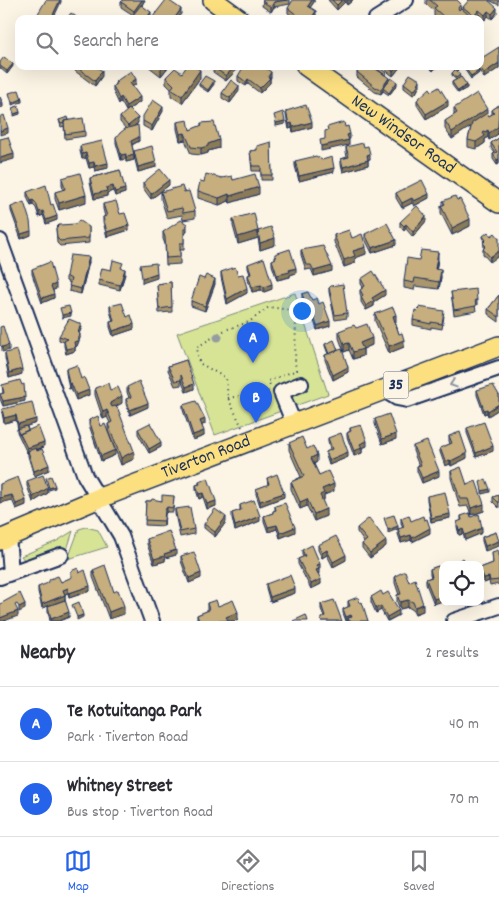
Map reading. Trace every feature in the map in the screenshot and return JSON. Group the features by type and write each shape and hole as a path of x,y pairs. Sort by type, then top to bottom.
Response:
{"main road":[{"path":"213,0 234,15"},
{"name":"New Windsor Road","path":"311,70 499,203"},
{"name":"Tiverton Road","path":"4,538 97,499 499,346"}],"street":[{"path":"382,15 406,0"},
{"path":"0,241 85,476 97,499 121,536 152,621"},
{"path":"384,390 397,398 410,399 499,368"},
{"path":"294,424 281,392 301,384"},
{"path":"4,538 6,575 61,556"},
{"path":"454,621 499,606"}],"path":[{"path":"228,398 272,391 268,381 296,370 296,319 290,310 269,307 249,322 225,330 197,348 199,363 226,378 228,398 242,427"}],"green space":[{"path":"295,293 328,394 215,435 177,333"},
{"path":"86,527 98,530 107,547 68,559 79,529"},
{"path":"73,531 64,559 26,562 21,556 57,541"}],"building":[{"path":"46,0 60,0 53,15 37,15"},
{"path":"123,0 142,0 134,11 121,2"},
{"path":"166,0 181,9 177,15 154,15"},
{"path":"263,0 287,0 274,2 271,7"},
{"path":"293,0 312,0 308,6 316,11 314,15 297,15 288,8"},
{"path":"332,0 342,0 337,5"},
{"path":"430,0 457,0 461,4 458,8 459,10 461,8 469,15 442,15 434,8 437,6"},
{"path":"469,0 488,0 497,8 492,14 488,11 485,15 479,10 473,15 463,7"},
{"path":"141,5 151,12 149,15 133,15"},
{"path":"499,47 499,63 484,73 482,70 484,70 484,56"},
{"path":"4,57 13,64 7,71 0,66 0,62"},
{"path":"80,70 101,70 102,71 95,81"},
{"path":"173,70 178,70 182,73 184,70 200,70 182,96 171,89 174,85 166,77"},
{"path":"217,70 231,70 226,76"},
{"path":"242,70 268,70 271,72 268,77 270,78 260,88 248,79 246,82 238,76"},
{"path":"359,70 378,70 389,78 381,89 375,87 357,72"},
{"path":"378,70 383,70 386,73 385,75"},
{"path":"457,70 460,75 456,78 452,73"},
{"path":"466,70 478,70 479,71 471,76"},
{"path":"131,71 136,79 130,83 140,97 126,106 121,97 119,99 113,86 117,83 115,82"},
{"path":"410,74 420,80 416,89 413,90 404,83"},
{"path":"205,76 214,81 208,90 199,84"},
{"path":"461,77 467,85 458,91 452,82"},
{"path":"391,78 397,82 389,93 383,88"},
{"path":"231,80 239,86 230,98 222,93"},
{"path":"439,87 448,101 426,114 417,100 430,88 432,91"},
{"path":"19,90 22,99 12,103 9,93"},
{"path":"477,93 487,109 452,132 445,121 457,113 454,108"},
{"path":"153,100 163,107 152,126 143,121 143,116"},
{"path":"306,105 312,122 293,127 292,123 289,124 286,111"},
{"path":"499,105 498,127 489,133 488,130 483,133 485,136 476,142 468,140 472,123 487,113 489,116 494,113 492,110"},
{"path":"18,106 20,112 14,114 12,108"},
{"path":"129,109 138,118 128,126 120,117"},
{"path":"283,112 285,121 276,123 274,115"},
{"path":"4,115 8,128 0,131 0,117"},
{"path":"68,117 69,120 61,124 59,120"},
{"path":"83,118 85,131 65,134 64,121"},
{"path":"188,120 190,130 202,125 201,123 214,122 219,140 201,148 191,147 185,133 180,134 177,122"},
{"path":"344,122 345,127 348,126 350,134 347,135 349,140 321,146 320,140 325,139 327,127"},
{"path":"138,125 139,137 131,141 134,155 126,157 126,154 121,155 116,138 125,129"},
{"path":"8,137 14,154 0,158 0,139"},
{"path":"499,138 499,159 497,160 493,154 497,152 491,143"},
{"path":"102,141 108,163 95,166 94,162 89,163 86,153 82,154 80,146"},
{"path":"271,142 272,175 261,175 261,166 252,166 250,151 257,150 257,146"},
{"path":"363,143 364,147 368,146 370,154 367,155 368,160 343,167 341,159 349,157 346,147"},
{"path":"152,146 156,162 138,167 134,151"},
{"path":"316,156 322,160 332,157 334,168 299,176 295,161"},
{"path":"160,169 169,180 151,194 143,183"},
{"path":"120,170 125,189 115,192 113,186 106,188 107,191 94,194 90,178"},
{"path":"80,173 86,195 59,203 55,192 65,189 62,178"},
{"path":"206,174 222,178 232,176 233,180 255,174 259,187 219,198 198,191 200,181 204,182"},
{"path":"422,180 429,194 414,201 412,198 402,203 396,193"},
{"path":"46,185 51,205 53,204 57,216 46,220 43,211 39,212 36,203 33,200 31,201 27,192"},
{"path":"182,186 184,192 189,191 195,211 183,213 182,208 167,211 161,192"},
{"path":"455,196 457,200 460,199 470,219 452,228 441,206 445,204 443,201"},
{"path":"116,201 120,214 125,213 129,225 107,232 103,217 107,216 103,204"},
{"path":"24,202 31,231 21,234 11,207"},
{"path":"417,206 426,216 413,232 406,224 404,226 400,222"},
{"path":"254,213 258,231 238,237 233,219"},
{"path":"79,220 89,227 89,238 60,241 57,238 56,228 59,225 76,224"},
{"path":"181,220 187,224 184,229 184,243 180,243 180,257 166,258 163,232"},
{"path":"387,223 396,240 372,248 365,234"},
{"path":"271,227 275,238 260,243 258,231"},
{"path":"349,230 352,238 362,234 366,247 353,251 355,256 344,260 334,235"},
{"path":"488,232 491,236 495,233 499,238 499,251 490,257 483,249 486,246 483,243 486,240 483,236"},
{"path":"323,246 332,266 314,271 311,265 306,265 301,250"},
{"path":"290,249 296,268 289,270 290,272 277,275 272,260 276,258 275,254"},
{"path":"421,250 438,252 435,269 441,270 439,282 415,278 414,283 404,281 407,258 419,260"},
{"path":"70,255 89,257 81,289 69,286 71,279 66,276"},
{"path":"264,258 272,284 264,287 261,285 252,287 248,275 251,274 248,264"},
{"path":"113,260 123,263 121,268 125,269 120,285 99,280 102,268 111,270"},
{"path":"50,262 56,284 51,286 54,294 42,298 32,269"},
{"path":"156,263 157,273 142,278 140,265"},
{"path":"235,267 238,275 243,274 247,288 227,299 221,272"},
{"path":"373,271 385,290 372,298 374,301 366,306 361,297 363,295 360,290 365,286 361,279"},
{"path":"206,275 215,279 205,306 191,301 199,277 204,279"},
{"path":"171,282 172,307 159,309 157,284"},
{"path":"343,284 347,313 335,315 329,288"},
{"path":"476,289 476,306 454,310 451,292"},
{"path":"308,292 312,300 317,298 319,304 323,302 330,321 317,326 314,316 311,316 302,294"},
{"path":"499,295 499,317 488,309"},
{"path":"122,303 127,317 131,315 134,324 113,331 110,322 114,321 110,306"},
{"path":"69,306 71,313 62,315 60,308"},
{"path":"393,307 396,315 393,316 399,334 402,333 404,340 389,346 375,314"},
{"path":"419,307 444,311 442,324 431,322 431,324 413,320 415,310 418,311"},
{"path":"69,319 81,324 78,332 80,334 77,341 74,342 75,347 66,349 64,341 68,339 59,336"},
{"path":"367,324 372,338 360,343 363,349 353,352 349,343 344,344 339,331 354,325 356,328"},
{"path":"3,326 9,345 2,347 0,345 0,327"},
{"path":"334,340 338,350 329,354 325,344"},
{"path":"342,349 348,367 333,375 325,355"},
{"path":"17,350 22,369 9,373 5,353"},
{"path":"186,360 194,384 186,387 181,375 181,380 175,381 168,366"},
{"path":"77,365 81,379 84,377 89,390 76,395 71,383 69,384 66,369"},
{"path":"20,380 22,385 24,384 25,397 3,401 0,394 4,393 2,385"},
{"path":"139,381 148,403 130,410 126,399 131,397 127,387"},
{"path":"108,383 110,390 118,387 122,396 110,403 112,407 115,406 118,409 134,451 121,458 108,424 112,422 107,410 103,412 95,388"},
{"path":"493,385 499,395 499,404 488,411 487,409 484,410 477,390"},
{"path":"196,401 205,419 200,421 204,431 193,435 183,405"},
{"path":"32,402 36,419 18,424 16,415 4,418 2,409"},
{"path":"389,414 396,434 382,439 375,419"},
{"path":"98,416 101,426 105,424 115,450 101,456 89,420"},
{"path":"484,422 493,446 476,453 467,428"},
{"path":"150,423 161,442 149,449 138,429"},
{"path":"361,425 367,441 360,444 362,448 354,451 347,433 351,431 350,428"},
{"path":"26,426 28,430 19,434 17,429"},
{"path":"38,426 44,442 27,448 20,434"},
{"path":"460,432 467,453 451,461 445,461 440,448 452,443 449,436"},
{"path":"341,433 348,452 329,460 326,452 332,449 328,438"},
{"path":"302,437 307,449 313,446 317,455 311,458 319,475 328,471 334,484 322,489 324,493 320,495 326,509 314,514 307,499 300,502 291,482 304,476 289,443"},
{"path":"427,441 439,471 422,478 417,466 421,465 413,446"},
{"path":"36,448 37,451 42,449 49,465 34,471 28,451"},
{"path":"461,467 467,485 476,481 484,504 471,508 468,499 460,499 451,471"},
{"path":"277,474 284,493 260,501 256,489 269,484 267,478"},
{"path":"43,475 48,488 33,497 27,481"},
{"path":"51,476 55,486 49,488 46,478"},
{"path":"18,477 26,500 16,504 12,495 0,498 0,484"},
{"path":"208,478 216,501 207,504 203,493 199,494 196,485"},
{"path":"486,479 490,489 482,491 480,482"},
{"path":"445,492 450,514 431,518 427,496"},
{"path":"162,495 174,496 173,508 167,507 164,521 145,520 146,501 151,501 152,499 162,501"},
{"path":"499,495 499,503 493,497"},
{"path":"254,500 260,516 235,526 232,513 241,510 240,505"},
{"path":"285,503 295,527 280,533 277,525 268,527 264,516 273,513 276,510 275,506"},
{"path":"190,507 194,529 180,532 175,509"},
{"path":"215,509 226,517 215,532 204,524"},
{"path":"470,513 471,517 479,514 482,528 465,535 463,529 459,531 457,522 462,520 461,516"},
{"path":"394,515 398,526 388,530 384,518"},
{"path":"409,515 411,521 423,516 424,520 427,519 430,528 412,538 411,535 401,538 398,529 404,527 401,518"},
{"path":"369,518 386,541 370,553 362,544 367,540 357,528"},
{"path":"169,531 176,550 154,559 147,539"},
{"path":"496,532 499,541 485,546 482,537"},
{"path":"336,536 346,555 333,562 327,550 322,553 318,545"},
{"path":"312,545 320,564 317,565 319,569 316,570 321,579 311,584 298,559 305,556 302,550"},
{"path":"498,550 499,580 490,581 489,577 484,578 484,566 493,563 492,552"},
{"path":"194,552 201,573 189,578 181,556"},
{"path":"105,565 114,592 118,590 124,606 109,612 93,570"},
{"path":"438,566 439,569 439,597 434,599 426,579 432,577 430,569"},
{"path":"78,568 79,573 85,570 90,586 69,593 68,588 63,590 65,595 42,604 38,587 58,576 61,582 72,577 71,571"},
{"path":"405,571 409,582 415,579 423,604 415,607 413,602 408,600 400,602 397,595 401,594 395,576"},
{"path":"290,575 295,588 270,597 266,584"},
{"path":"381,591 383,595 388,592 399,610 387,617 381,606 376,608 371,597"},
{"path":"20,593 25,604 19,607 17,604 15,605 18,611 0,618 0,604"},
{"path":"358,597 360,603 362,602 368,621 349,621 348,618 352,617 351,615 346,617 343,609 350,606 348,601"},
{"path":"65,600 69,612 51,619 48,606"},
{"path":"216,600 218,606 233,600 238,612 226,617 228,620 225,621 199,621 197,615 209,610 207,603"},
{"path":"334,600 342,621 322,621 321,618 325,616 321,604"},
{"path":"79,602 83,615 77,617 72,605"},
{"path":"306,615 308,621 293,621"}],"place":[{"name":"Te Kotuitanga Park","path":"253,363"},
{"name":"Whitney Street","path":"256,423"}]}
